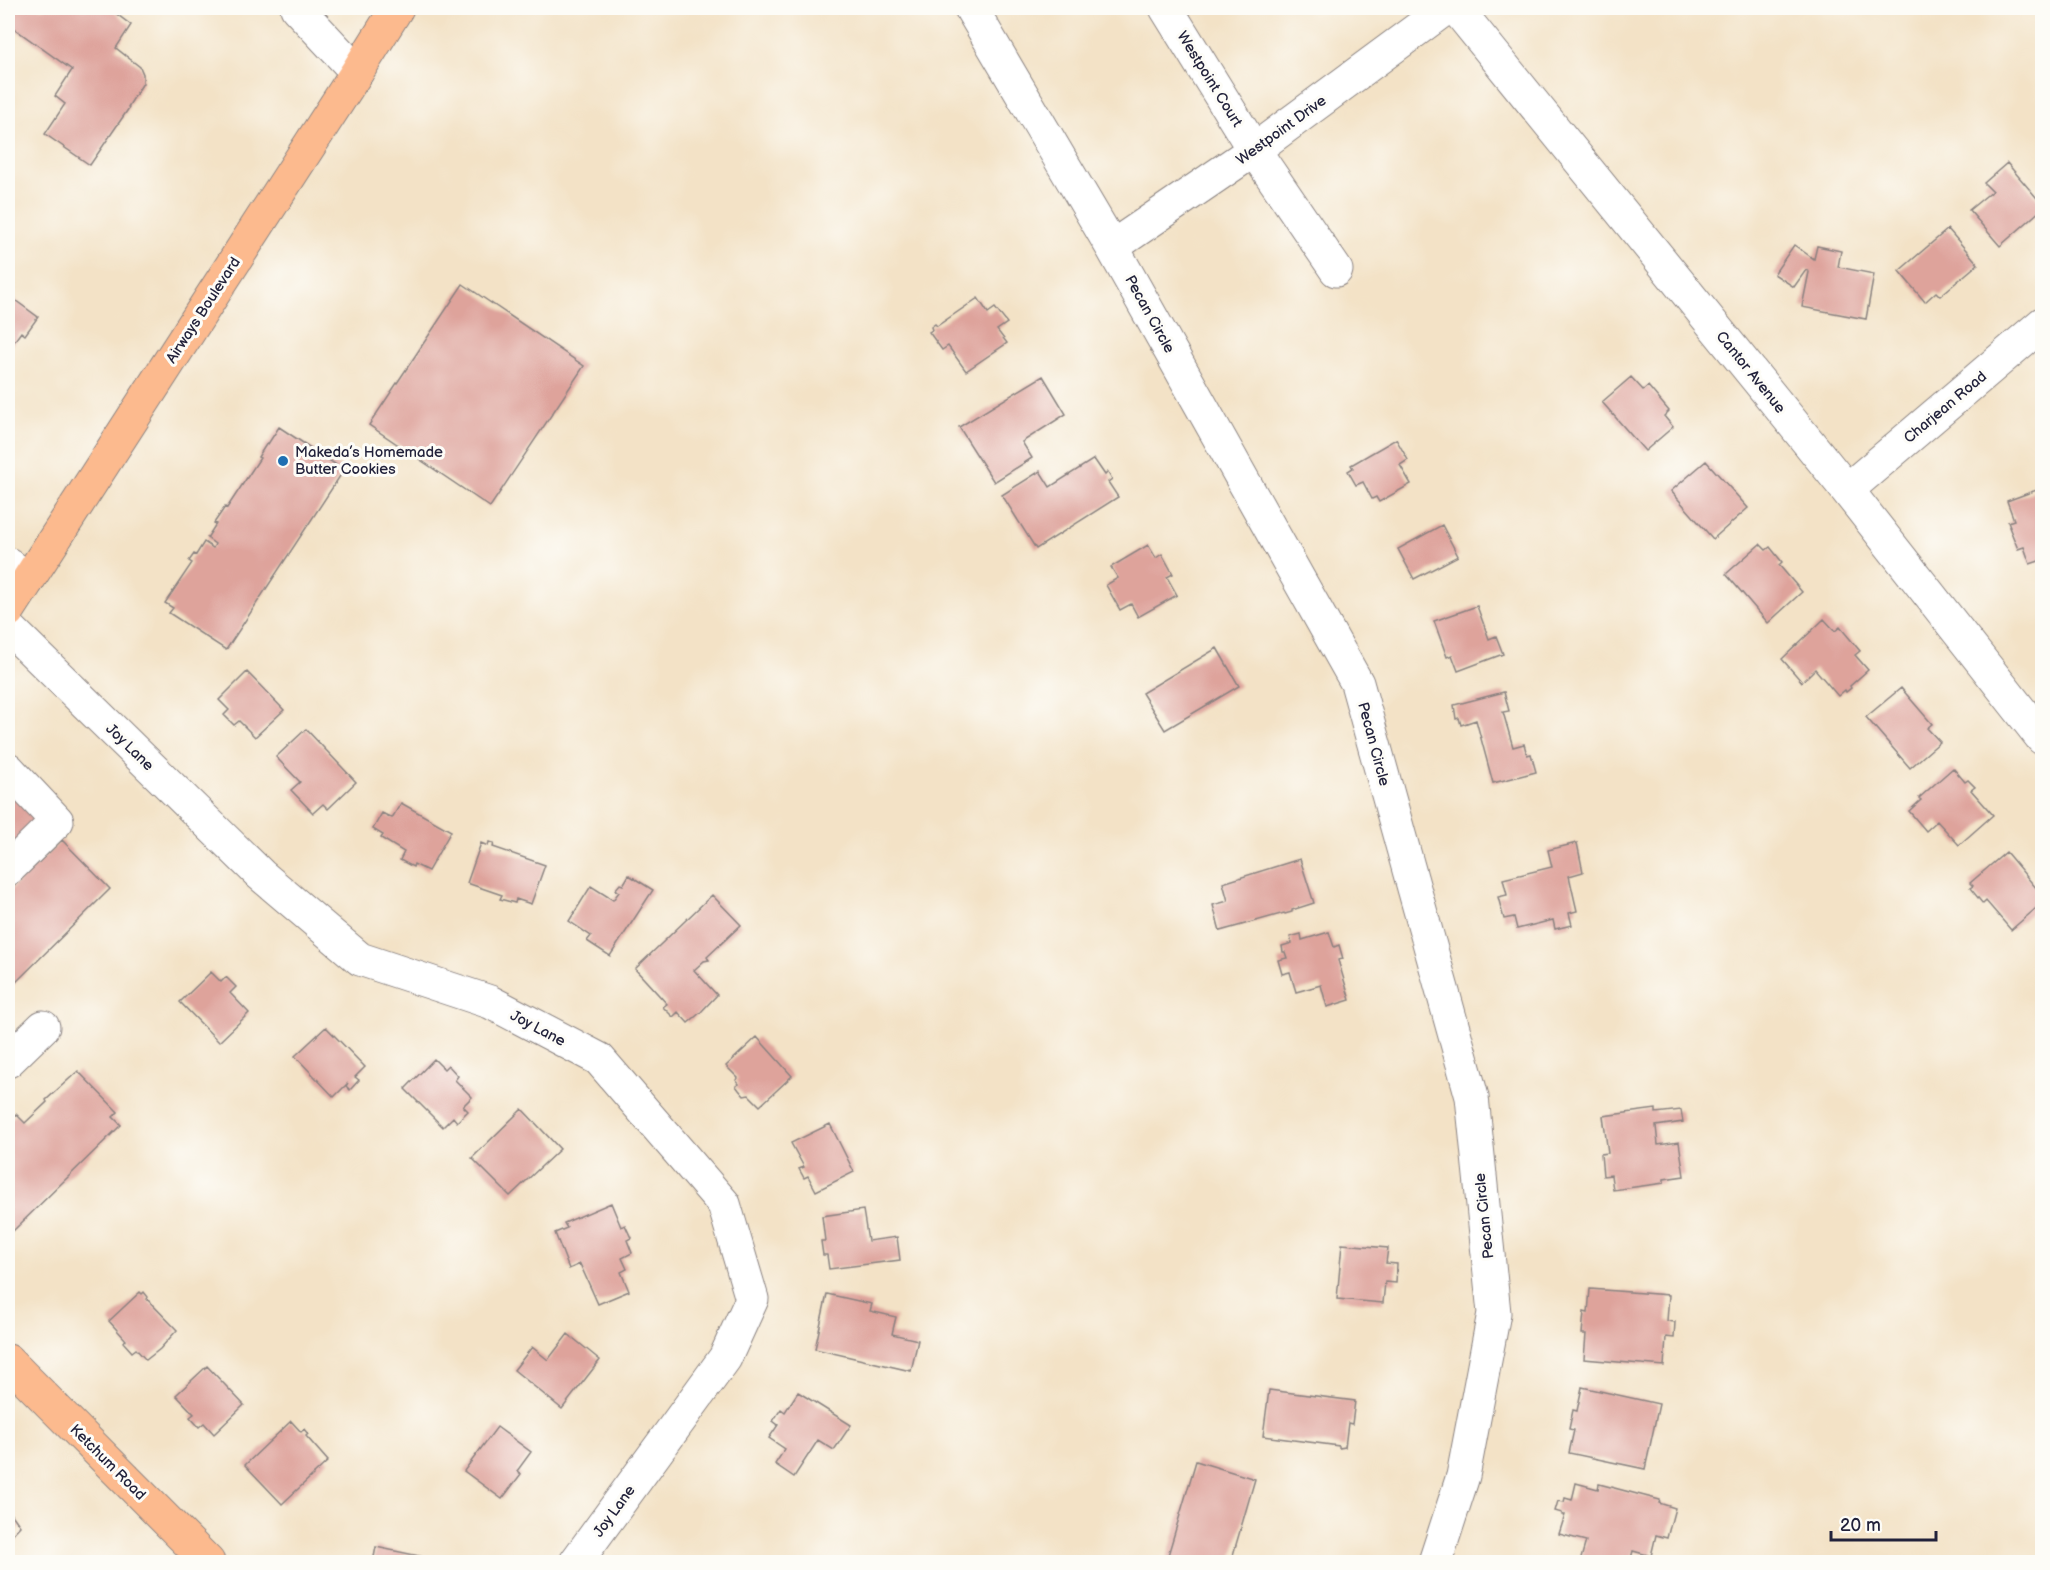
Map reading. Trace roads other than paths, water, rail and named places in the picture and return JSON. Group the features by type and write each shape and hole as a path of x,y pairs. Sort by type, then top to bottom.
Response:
{"main road":[{"name":"Airways Boulevard","path":"8,611 18,572 357,72 397,8"},
{"name":"Ketchum Road","path":"8,1361 208,1563"}],"street":[{"path":"297,8 357,72"},
{"name":"Pecan Circle","path":"972,8 1112,247 1357,683 1472,1097 1494,1313 1463,1476 1435,1563"},
{"name":"Westpoint Court","path":"1166,8 1254,150 1336,270"},
{"name":"Westpoint Drive","path":"1112,247 1254,150 1446,8"},
{"name":"Cantor Avenue","path":"1456,8 1847,490 2043,738"},
{"name":"Charjean Road","path":"1847,490 2043,324"},
{"name":"Joy Lane","path":"8,627 261,875 360,959 490,1002 598,1059 723,1204 752,1299 725,1359 576,1563"},
{"path":"8,769 57,821 15,857"},
{"path":"8,1061 43,1027"}],"place":[{"name":"Makeda’s Homemade Butter Cookies","path":"283,461"}]}
